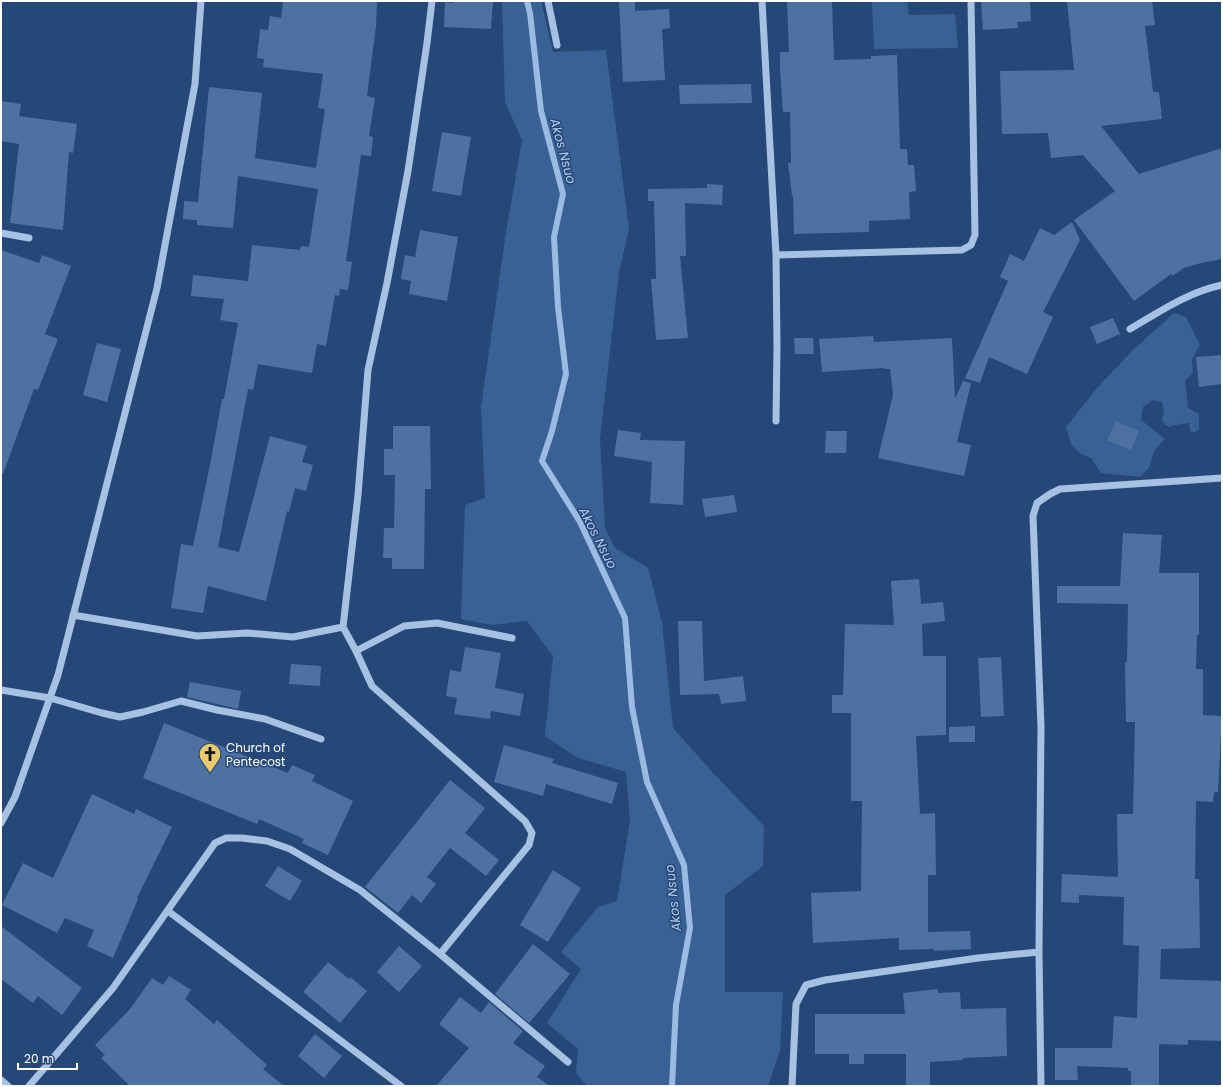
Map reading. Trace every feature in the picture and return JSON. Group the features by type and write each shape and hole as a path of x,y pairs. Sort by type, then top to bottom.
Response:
{"street":[{"path":"1,823 15,798 50,698 73,615 157,288 195,84 201,1"},
{"path":"432,1 408,170 387,282 368,370 358,495 343,627 372,686 526,821 532,833 529,845 440,954"},
{"path":"548,1 557,45"},
{"path":"762,1 776,255 776,421"},
{"path":"776,255 962,250 971,245 975,235 971,1"},
{"path":"1,233 29,238"},
{"path":"1130,329 1175,303 1206,289 1222,285"},
{"path":"1040,1086 1039,952 1041,726 1033,516 1037,504 1050,494 1060,489 1222,478"},
{"path":"73,615 198,636 247,633 293,637 343,627"},
{"path":"356,651 404,626 437,623 512,638"},
{"path":"1,690 50,698 120,717 143,712 181,700 217,710 264,719 321,739"},
{"path":"28,1086 113,988 215,843 226,838 267,841 290,849 360,890 440,954 568,1062"},
{"path":"168,911 401,1086"},
{"path":"792,1086 796,1004 806,986 825,980 978,958 1039,952"},
{"path":"1,1080 8,1086"}],"shaded area":[{"path":"502,1 541,1 553,52 606,50 629,229 619,272 600,439 605,528 615,548 648,568 662,622 673,728 715,775 764,826 763,866 725,895 725,992 783,992 780,1051 768,1086 587,1086 576,1073 578,1049 547,1023 581,969 561,952 598,907 617,901 630,821 626,772 578,758 545,736 553,656 527,621 492,625 461,619 465,505 485,498 481,407 506,232 522,140 505,102"},
{"path":"872,1 907,1 909,15 955,14 958,48 874,49"},
{"path":"1174,313 1186,317 1200,345 1192,359 1193,373 1185,381 1188,408 1199,414 1199,430 1192,433 1190,431 1189,423 1170,427 1164,424 1162,419 1164,413 1162,402 1153,400 1143,407 1141,420 1165,439 1154,451 1149,468 1140,477 1101,473 1091,458 1081,454 1071,444 1066,427 1097,388 1133,350"}],"building":[{"path":"283,1 377,1 376,26 367,96 375,98 369,136 373,137 371,156 361,155 346,261 352,262 348,290 340,289 339,296 335,295 326,346 317,344 312,373 258,364 253,390 248,389 218,547 239,552 270,436 307,446 302,462 313,465 306,491 295,488 289,512 287,511 266,601 208,586 203,613 171,608 181,544 193,546 222,399 224,399 238,323 220,320 224,299 191,296 193,275 248,281 252,245 300,250 301,246 309,247 318,189 238,176 233,228 197,225 197,220 183,219 184,201 198,202 209,87 262,93 255,158 316,168 325,109 318,108 323,74 263,67 264,59 257,58 260,29 268,30 270,16 281,18"},
{"path":"453,1 493,1 491,29 444,27 445,2 453,3"},
{"path":"619,1 635,1 635,11 669,9 670,28 662,29 665,80 623,82"},
{"path":"787,1 832,1 834,60 871,59 871,56 897,55 900,149 907,149 908,165 914,165 916,191 909,192 910,219 869,221 869,232 794,234 793,195 792,196 788,163 791,163 790,112 783,112 780,69 780,52 789,52"},
{"path":"981,1 1030,1 1031,21 1017,22 1018,28 983,30"},
{"path":"1067,1 1152,1 1155,25 1145,26 1153,92 1159,92 1162,119 1101,126 1139,174 1222,148 1222,259 1184,268 1172,276 1171,274 1134,301 1074,220 1115,191 1083,155 1051,158 1048,133 1002,134 1000,71 1074,70"},
{"path":"751,84 752,103 680,104 679,85"},
{"path":"1,101 21,104 19,116 77,124 73,153 69,152 63,230 10,223 19,144 1,141"},
{"path":"442,132 471,137 461,196 432,191"},
{"path":"707,184 723,185 722,205 685,203 686,256 680,256 688,338 656,340 651,279 656,279 654,201 648,201 648,189 707,188"},
{"path":"1072,222 1080,240 1043,312 1053,317 1027,374 989,357 980,383 965,378 1008,281 1000,277 1010,254 1024,261 1040,228 1054,235"},
{"path":"420,230 458,237 447,301 409,294 411,281 401,279 405,255 415,257"},
{"path":"1,250 39,263 42,255 71,266 45,334 58,339 38,390 34,389 3,474 1,473"},
{"path":"1113,318 1120,334 1097,344 1090,327"},
{"path":"873,336 874,342 952,338 955,399 963,381 971,383 957,442 971,445 964,476 878,458 893,395 890,369 884,368 822,372 819,339"},
{"path":"794,338 813,338 814,354 795,354"},
{"path":"97,343 121,349 107,402 83,395"},
{"path":"1222,355 1222,384 1199,387 1196,357"},
{"path":"1116,421 1139,431 1131,450 1107,440"},
{"path":"393,426 430,426 431,489 425,489 424,569 392,569 392,558 383,558 384,528 394,528 395,475 384,475 384,449 393,449"},
{"path":"618,430 641,433 640,440 685,441 683,505 650,503 652,462 614,456"},
{"path":"826,431 847,431 846,453 825,453"},
{"path":"734,495 737,512 705,517 702,499"},
{"path":"1123,533 1162,535 1159,573 1199,573 1199,635 1197,635 1196,669 1203,669 1203,715 1222,716 1218,792 1214,792 1213,802 1196,801 1195,879 1199,879 1200,948 1161,949 1160,979 1222,981 1222,1041 1188,1040 1188,1045 1159,1044 1159,1086 1131,1086 1131,1071 1128,1071 1128,1068 1077,1066 1078,1080 1055,1080 1055,1048 1112,1048 1114,1016 1137,1018 1139,946 1123,945 1124,897 1079,895 1079,903 1061,902 1062,874 1118,877 1117,814 1133,814 1135,722 1126,722 1125,662 1127,662 1128,604 1057,603 1057,586 1120,586"},
{"path":"919,579 921,604 943,602 945,621 922,624 923,656 946,656 946,735 916,736 920,814 935,813 936,875 928,875 928,932 970,931 971,949 934,951 934,949 899,950 899,938 813,943 811,893 861,891 862,801 851,801 851,713 832,713 832,695 843,695 845,624 894,625 891,581"},
{"path":"678,621 702,621 704,681 743,676 746,701 721,704 719,694 680,695"},
{"path":"465,647 501,653 495,688 524,694 520,716 491,711 490,719 454,714 457,698 446,696 450,670 461,672"},
{"path":"1001,657 1004,716 981,717 978,658"},
{"path":"291,664 321,666 320,686 289,684"},
{"path":"190,682 241,691 238,709 187,697"},
{"name":"Church of Pentecost","path":"164,723 288,773 292,765 315,775 312,781 353,801 328,855 302,843 304,839 259,819 257,824 143,778"},
{"path":"975,726 975,742 949,742 949,727"},
{"path":"504,745 554,759 552,763 618,783 612,804 546,784 543,796 494,782"},
{"path":"450,780 485,808 465,833 499,860 486,876 450,848 427,877 436,884 421,903 412,895 398,913 365,887"},
{"path":"92,794 134,814 136,809 172,827 137,898 138,899 113,958 87,946 94,930 65,918 57,933 2,905 23,863 53,878"},
{"path":"278,866 302,881 290,901 265,886"},
{"path":"553,870 581,888 548,942 520,925"},
{"path":"1,926 82,988 62,1015 38,996 33,1003 1,979"},
{"path":"533,944 570,974 529,1023 495,994"},
{"path":"399,946 422,966 399,992 377,972"},
{"path":"328,962 367,991 340,1023 303,992"},
{"path":"169,976 191,990 185,999 214,1024 217,1020 267,1065 263,1069 284,1086 130,1086 101,1058 105,1055 95,1045 130,1009 152,978 163,985"},
{"path":"938,989 938,993 960,992 961,1009 1006,1008 1007,1056 963,1058 963,1060 930,1062 930,1086 906,1086 906,1054 864,1054 864,1064 849,1064 849,1054 815,1054 815,1014 905,1014 903,993"},
{"path":"460,997 481,1013 489,1002 523,1031 513,1043 545,1066 537,1077 550,1086 436,1086 469,1048 439,1024"},
{"path":"315,1034 342,1056 324,1078 298,1056"}],"waterway":[{"name":"Akos Nsuo","path":"527,1 530,13 541,111 563,194 554,237 558,307 566,374 552,431 542,461 580,522 625,618 632,707 647,782 684,865 690,928 676,1005 672,1086"}],"place":[{"name":"Church of Pentecost","path":"210,774"}]}
